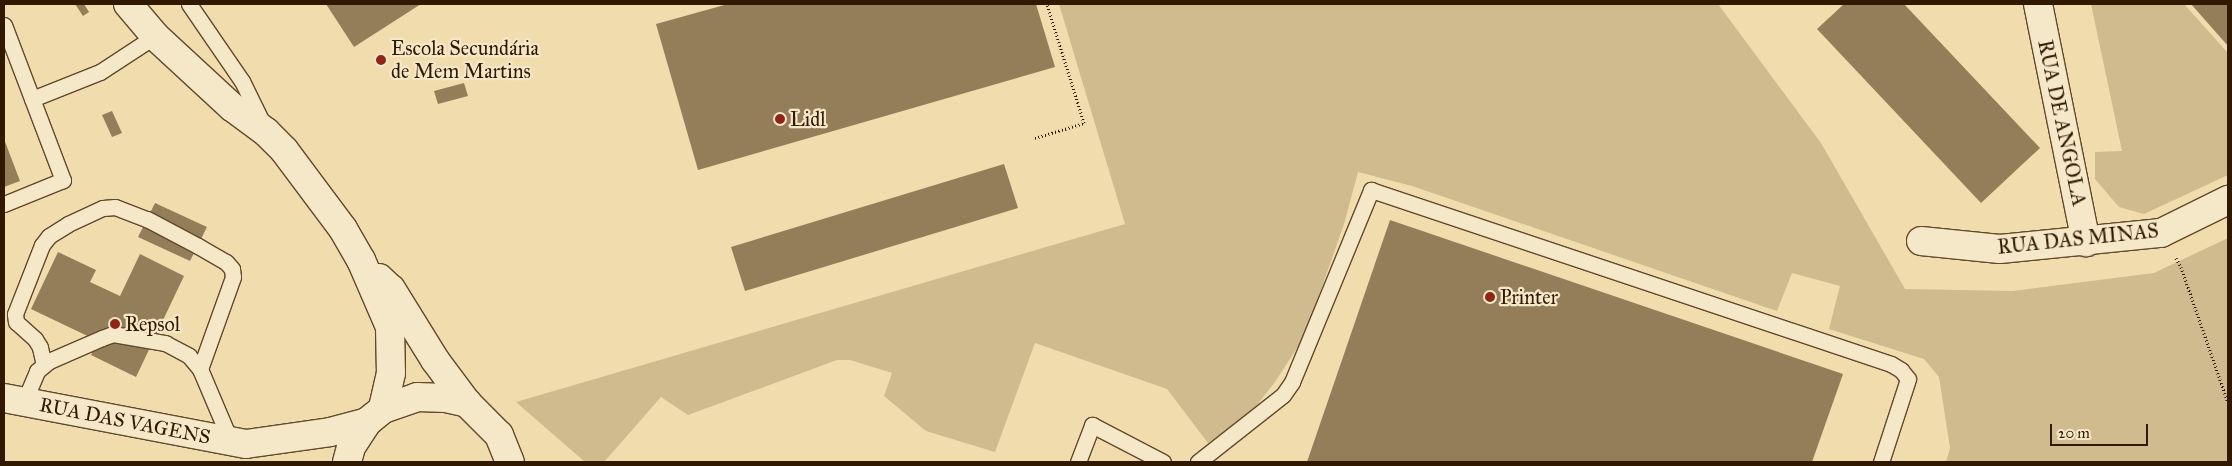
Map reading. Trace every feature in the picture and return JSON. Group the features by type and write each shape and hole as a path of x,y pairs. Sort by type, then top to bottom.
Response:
{"street":[{"path":"128,4 156,36 232,106 266,132 284,150 343,229 361,260 390,328 391,373 375,416 351,447 347,462"},
{"name":"RUA DE ANGOLA","path":"2038,4 2086,242"},
{"name":"RUA DAS MINAS","path":"1921,241 2000,249 2086,242 2161,233 2228,200"},
{"path":"361,260 391,289 435,360 467,404 499,435 511,458"},
{"name":"RUA DAS VAGENS","path":"14,400 238,443 330,432 375,416 417,397 446,398 467,404"},
{"name":"RUA DAS VAGENS","path":"238,443 271,462"}],"lane":[{"path":"189,4 242,81 266,132"},
{"path":"4,25 63,180 4,204"},
{"path":"32,99 100,72 156,36"},
{"path":"1198,462 1283,395 1292,382 1372,190 1891,364 1901,370 1908,379 1881,462"},
{"path":"44,365 40,347 35,339 16,322 15,314 42,245 49,236 68,224 103,208 115,207 147,219 198,246 226,262 232,269 233,277 200,370"},
{"path":"14,400 44,365 113,334 165,343 189,356 200,370 238,443"},
{"path":"1078,462 1092,425 1163,462"}],"path":[{"path":"1035,138 1084,123 1047,4"},
{"path":"2161,233 2181,267 2228,404"}],"shaded area":[{"path":"1059,4 1718,4 1821,143 1905,289 2013,291 2154,273 2228,238 2228,462 1946,462 1950,448 1939,377 1924,359 1829,329 1840,286 1792,273 1777,311 1412,186 1358,172 1344,224 1310,321 1299,345 1275,382 1257,405 1238,422 1208,443 1167,389 1035,343 995,452 926,431 884,396 892,373 850,360 837,360 688,415 661,397 604,462 585,462 516,402 1125,224"},
{"path":"2091,4 2184,4 2228,53 2228,175 2144,214 2119,207 2095,179 2095,152 2122,151"}],"building":[{"path":"75,4 84,4 89,12 83,16"},
{"path":"326,4 421,4 354,47"},
{"name":"Lidl","path":"728,4 1036,4 1055,67 698,170 656,24"},
{"path":"1844,4 1904,4 2040,148 1981,203 1817,29"},
{"path":"2191,4 2228,4 2228,46"},
{"path":"464,83 468,96 438,104 434,91"},
{"path":"112,111 122,133 112,137 102,115"},
{"path":"4,139 20,181 4,187"},
{"path":"1004,164 1018,208 745,291 731,247"},
{"path":"155,203 207,227 190,261 138,237"},
{"name":"Printer","path":"1390,220 1843,374 1812,462 1307,462"},
{"path":"58,252 96,270 90,282 120,296 140,254 184,276 136,377 91,355 98,341 31,309"}],"place":[{"name":"Escola Secundária de Mem Martins","path":"381,60"},
{"name":"Lidl","path":"780,119"},
{"name":"Printer","path":"1490,297"},
{"name":"Repsol","path":"115,324"}]}
